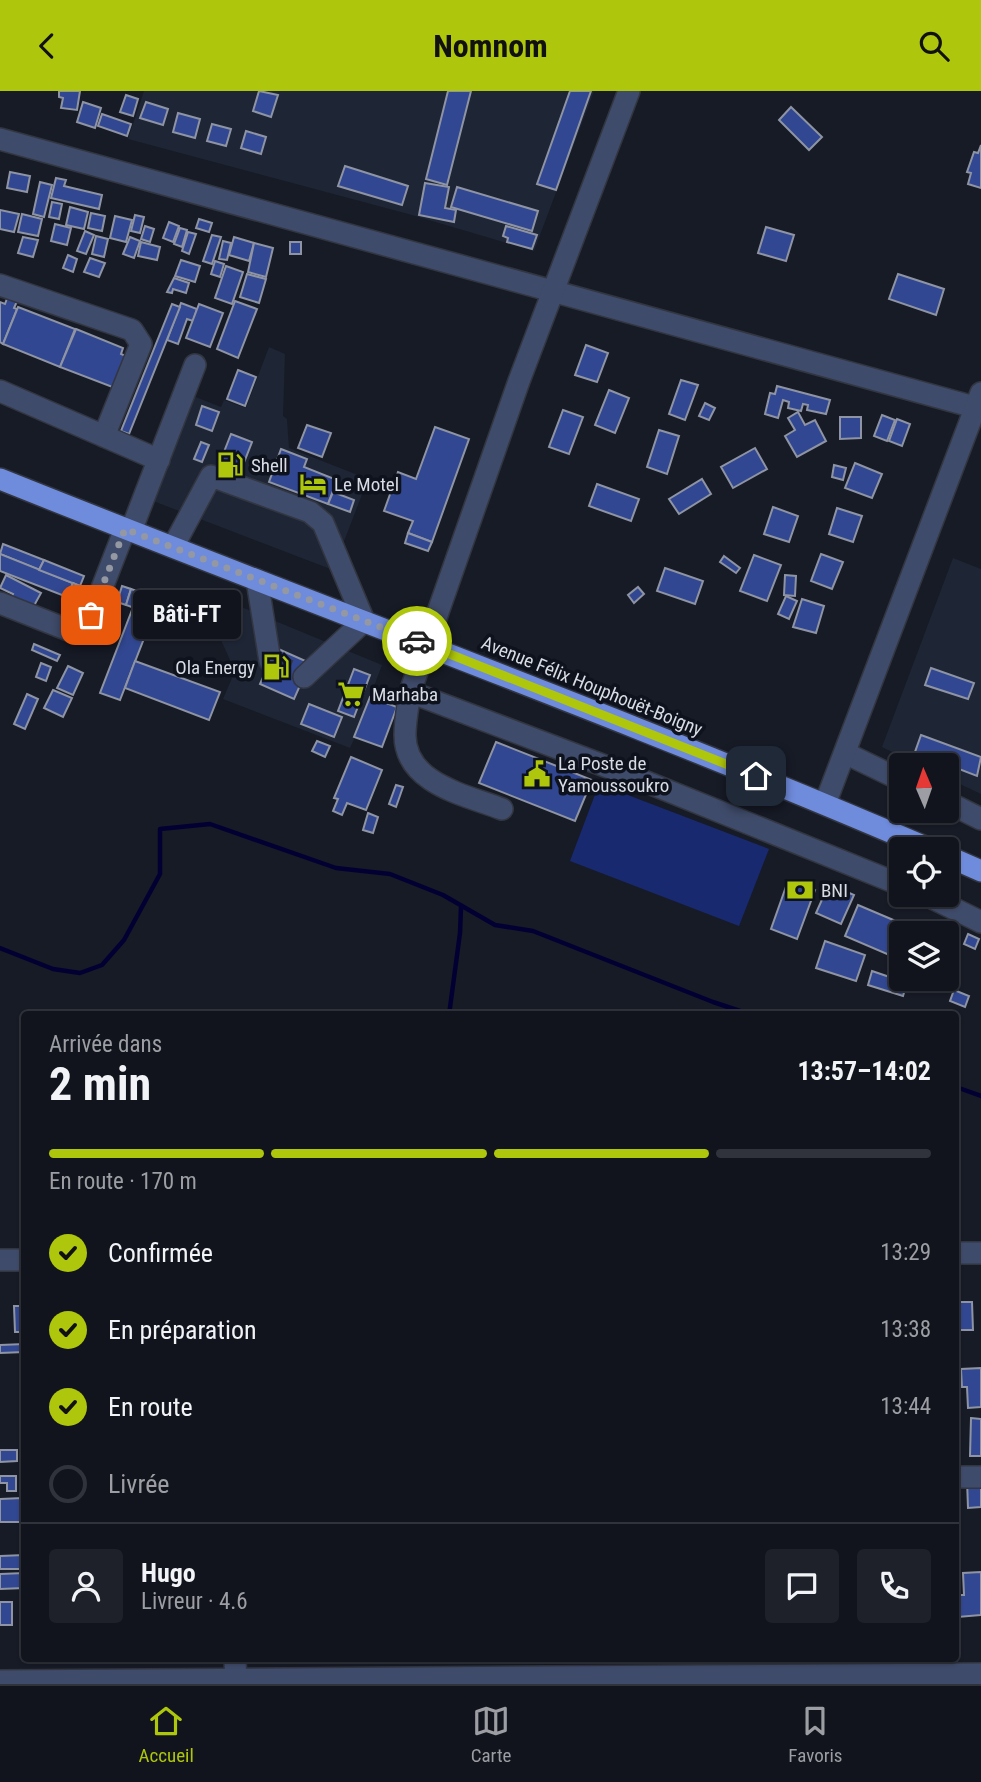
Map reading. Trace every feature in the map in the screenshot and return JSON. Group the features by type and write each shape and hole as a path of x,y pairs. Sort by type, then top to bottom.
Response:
{"highway":[{"name":"Avenue Félix Houphouët-Boigny","path":"0,479 425,644 902,837"},
{"path":"959,861 981,871"}],"street":[{"path":"502,809 432,782 416,769 409,756 405,738 410,692 553,291 629,91"},
{"path":"0,139 553,291 979,403 825,804"},
{"path":"0,285 132,330 139,337 141,344 104,436"},
{"path":"0,603 71,631 88,624 159,460 195,365"},
{"path":"0,391 159,460"},
{"path":"173,547 211,476 310,512 323,523 364,621 304,677"},
{"path":"257,580 270,661"},
{"path":"410,692 659,787 889,880"},
{"path":"845,753 889,774"},
{"path":"959,808 981,819"},
{"path":"950,907 981,922"},
{"path":"959,1253 981,1253"},
{"path":"0,1260 21,1260"},
{"path":"959,1477 981,1477"},
{"path":"0,1681 236,1674 981,1674"}],"shaded area":[{"path":"144,91 594,91 534,251 412,215 128,139"},
{"path":"269,347 285,354 283,416 287,419 289,448 368,479 333,570 153,501 193,396 221,407 224,400 246,408"},
{"path":"953,558 981,569 981,794 959,784 959,753 894,753 882,747"},
{"path":"198,589 382,665 370,697 397,707 382,747 355,737 350,748 223,699 235,671"},
{"path":"599,784 769,849 739,926 570,861"}],"building":[{"path":"59,91 80,91 77,110 61,108 63,98 59,97"},
{"path":"259,91 278,95 271,117 253,111"},
{"path":"448,91 471,91 447,185 426,179"},
{"path":"570,91 591,91 556,190 537,184"},
{"path":"126,95 138,99 133,116 120,112"},
{"path":"83,102 101,108 95,128 77,122"},
{"path":"146,102 168,109 163,125 140,118"},
{"path":"791,107 822,137 809,150 779,120"},
{"path":"178,113 200,119 195,138 173,132"},
{"path":"102,114 131,124 127,136 98,126"},
{"path":"212,124 231,129 226,146 207,141"},
{"path":"246,131 266,137 261,154 241,148"},
{"path":"981,145 981,188 968,184 971,173 967,172 974,152 978,153"},
{"path":"345,166 408,186 402,205 338,186"},
{"path":"10,172 30,176 27,192 7,188"},
{"path":"56,178 66,180 64,186 102,195 99,209 51,198"},
{"path":"40,182 52,185 44,217 33,214"},
{"path":"425,183 449,187 445,208 456,210 454,222 419,215"},
{"path":"457,187 538,211 532,231 451,207"},
{"path":"52,202 62,204 59,219 49,217"},
{"path":"70,207 88,212 84,229 66,225"},
{"path":"0,210 19,214 14,232 0,229"},
{"path":"91,213 105,216 102,231 88,228"},
{"path":"22,214 42,219 38,236 18,232"},
{"path":"135,215 144,217 140,233 131,231"},
{"path":"115,216 132,220 126,242 110,238"},
{"path":"199,219 212,223 209,232 196,228"},
{"path":"169,222 179,226 173,242 163,238"},
{"path":"55,224 71,228 67,245 51,241"},
{"path":"145,226 154,229 150,242 141,239"},
{"path":"506,226 537,235 532,249 507,242 508,238 503,236"},
{"path":"766,227 794,235 786,261 758,253"},
{"path":"180,228 187,230 182,247 174,244"},
{"path":"85,231 94,235 86,254 77,251"},
{"path":"188,232 196,234 189,254 182,251"},
{"path":"212,235 221,237 212,264 203,261"},
{"path":"96,236 108,239 104,257 92,254"},
{"path":"23,237 38,240 33,257 18,253"},
{"path":"130,237 140,241 134,258 123,254"},
{"path":"234,237 254,243 249,261 229,255"},
{"path":"223,241 231,243 227,260 219,259"},
{"path":"141,242 160,247 157,260 138,256"},
{"path":"290,242 301,242 301,254 290,254"},
{"path":"254,243 273,248 266,277 248,272"},
{"path":"68,255 77,259 73,272 63,268"},
{"path":"90,258 105,263 99,277 84,272"},
{"path":"181,260 200,266 195,282 175,276"},
{"path":"215,261 224,264 220,277 211,274"},
{"path":"226,266 243,272 232,304 215,298"},
{"path":"247,274 266,279 259,303 240,297"},
{"path":"898,274 944,289 936,315 889,299"},
{"path":"174,278 189,283 186,293 173,289 172,293 167,292"},
{"path":"9,293 19,297 3,344 0,342 0,302 5,304"},
{"path":"235,301 257,309 238,358 217,349"},
{"path":"181,303 197,309 193,321 187,319 178,344 167,340"},
{"path":"172,304 180,307 129,434 121,431"},
{"path":"199,304 223,313 210,347 186,338"},
{"path":"18,307 75,329 60,367 3,344"},
{"path":"76,329 123,348 121,354 128,357 115,388 60,367"},
{"path":"586,345 608,353 597,382 575,375"},
{"path":"238,370 256,377 245,406 227,399"},
{"path":"681,380 698,385 685,420 669,414"},
{"path":"777,386 830,400 826,414 807,410 808,405 803,404 801,411 788,408 789,402 783,400 778,418 765,414 770,393 775,394"},
{"path":"609,390 629,398 615,433 595,425"},
{"path":"705,403 715,408 709,420 699,416"},
{"path":"202,406 219,412 212,431 196,425"},
{"path":"563,410 583,417 569,454 549,447"},
{"path":"798,412 805,425 815,420 826,441 797,457 785,436 795,430 788,418"},
{"path":"882,415 895,420 887,441 874,436"},
{"path":"840,417 861,417 861,438 840,439"},
{"path":"897,419 910,424 902,446 889,441"},
{"path":"307,425 331,433 322,457 298,448"},
{"path":"435,427 469,439 432,542 408,533 413,521 384,511 398,472 416,479"},
{"path":"659,430 679,436 667,474 647,467"},
{"path":"231,434 252,442 234,488 213,480"},
{"path":"201,442 209,445 202,462 194,459"},
{"path":"755,448 767,469 733,488 721,467"},
{"path":"281,449 307,459 304,467 337,480 328,504 269,482"},
{"path":"855,463 882,474 872,498 845,488"},
{"path":"834,465 846,468 843,480 832,477"},
{"path":"702,479 711,494 679,514 669,499"},
{"path":"597,484 639,499 631,521 589,506"},
{"path":"333,492 354,500 350,512 328,504"},
{"path":"773,507 798,516 789,542 764,534"},
{"path":"837,508 862,516 853,542 829,534"},
{"path":"408,533 432,542 428,551 405,543"},
{"path":"3,544 44,560 39,570 0,554"},
{"path":"0,554 73,583 67,597 0,571"},
{"path":"821,554 843,562 832,589 811,581"},
{"path":"754,555 781,565 767,601 740,591"},
{"path":"724,556 740,568 736,573 720,562"},
{"path":"44,560 84,576 80,586 39,570"},
{"path":"665,568 703,581 695,604 657,591"},
{"path":"6,575 41,593 30,613 9,602 13,594 0,588"},
{"path":"785,575 796,576 795,596 784,595"},
{"path":"73,583 87,589 81,603 67,597"},
{"path":"122,586 131,589 126,605 117,602"},
{"path":"638,587 644,594 634,603 628,595"},
{"path":"131,589 143,593 137,609 126,605"},
{"path":"143,593 159,599 152,618 136,612"},
{"path":"786,596 797,601 789,619 778,614"},
{"path":"802,599 824,606 816,633 793,627"},
{"path":"132,610 152,618 120,700 100,693"},
{"path":"34,644 60,655 57,661 32,650"},
{"path":"276,648 310,663 294,699 260,684"},
{"path":"135,661 220,692 209,720 125,688"},
{"path":"41,663 51,667 46,681 36,677"},
{"path":"68,666 83,673 73,695 57,688"},
{"path":"931,668 974,683 968,699 925,685"},
{"path":"354,669 370,675 354,717 338,711"},
{"path":"53,690 72,698 63,717 44,708"},
{"path":"27,694 38,699 25,729 14,724"},
{"path":"370,697 397,707 382,747 354,737"},
{"path":"309,704 342,717 334,737 301,724"},
{"path":"921,735 981,757 977,776 959,769 959,753 915,752"},
{"path":"317,741 330,746 325,757 312,751"},
{"path":"496,742 592,780 575,821 479,783"},
{"path":"351,757 382,770 366,810 347,803 342,815 333,811 338,799 334,798"},
{"path":"396,785 403,787 396,807 389,804"},
{"path":"368,813 378,817 373,833 363,830"},
{"path":"788,881 815,890 797,939 771,929"},
{"path":"829,884 854,895 841,924 816,913"},
{"path":"858,905 896,921 889,921 889,955 845,936"},
{"path":"968,934 979,939 975,949 964,944"},
{"path":"825,941 865,955 856,981 816,968"},
{"path":"872,971 889,977 889,991 905,991 903,996 868,985"},
{"path":"954,991 969,996 965,1007 950,1001"},
{"path":"959,1302 972,1302 973,1330 959,1330"},
{"path":"14,1306 21,1306 21,1332 15,1332"},
{"path":"21,1344 21,1352 0,1353 0,1345"},
{"path":"981,1368 981,1407 968,1408 967,1387 962,1387 961,1369"},
{"path":"971,1418 981,1419 981,1456 970,1456"},
{"path":"0,1450 17,1450 17,1461 0,1462"},
{"path":"0,1476 16,1476 16,1491 7,1491 7,1483 0,1483"},
{"path":"967,1480 981,1480 981,1507 968,1508"},
{"path":"21,1498 21,1522 0,1522 0,1499"},
{"path":"21,1555 21,1569 0,1569 0,1556"},
{"path":"981,1572 981,1615 959,1617 959,1595 964,1595 963,1573"},
{"path":"21,1573 21,1588 0,1589 0,1574"},
{"path":"0,1602 12,1602 12,1625 0,1625"}],"waterway":[{"path":"0,948 53,969 80,973 102,965 124,940 160,874 160,829 210,824 336,868 390,874 443,895 495,925 533,931 740,1011"},
{"path":"450,1011 461,907"},
{"path":"959,1088 981,1096"}],"tunnel":[{"path":"270,661 304,677"}],"way so far":[{"path":"91,615 125,529 417,641"}],"place":[{"name":"Shell","path":"230,465"},
{"name":"Le Motel","path":"313,484"},
{"name":"Bâti-FT","path":"91,615"},
{"name":"Ola Energy","path":"276,667"},
{"name":"Marhaba","path":"351,694"},
{"name":"La Poste de Yamoussoukro","path":"537,774"},
{"name":"BNI","path":"800,890"}],"route":[{"path":"417,641 756,776"}]}
